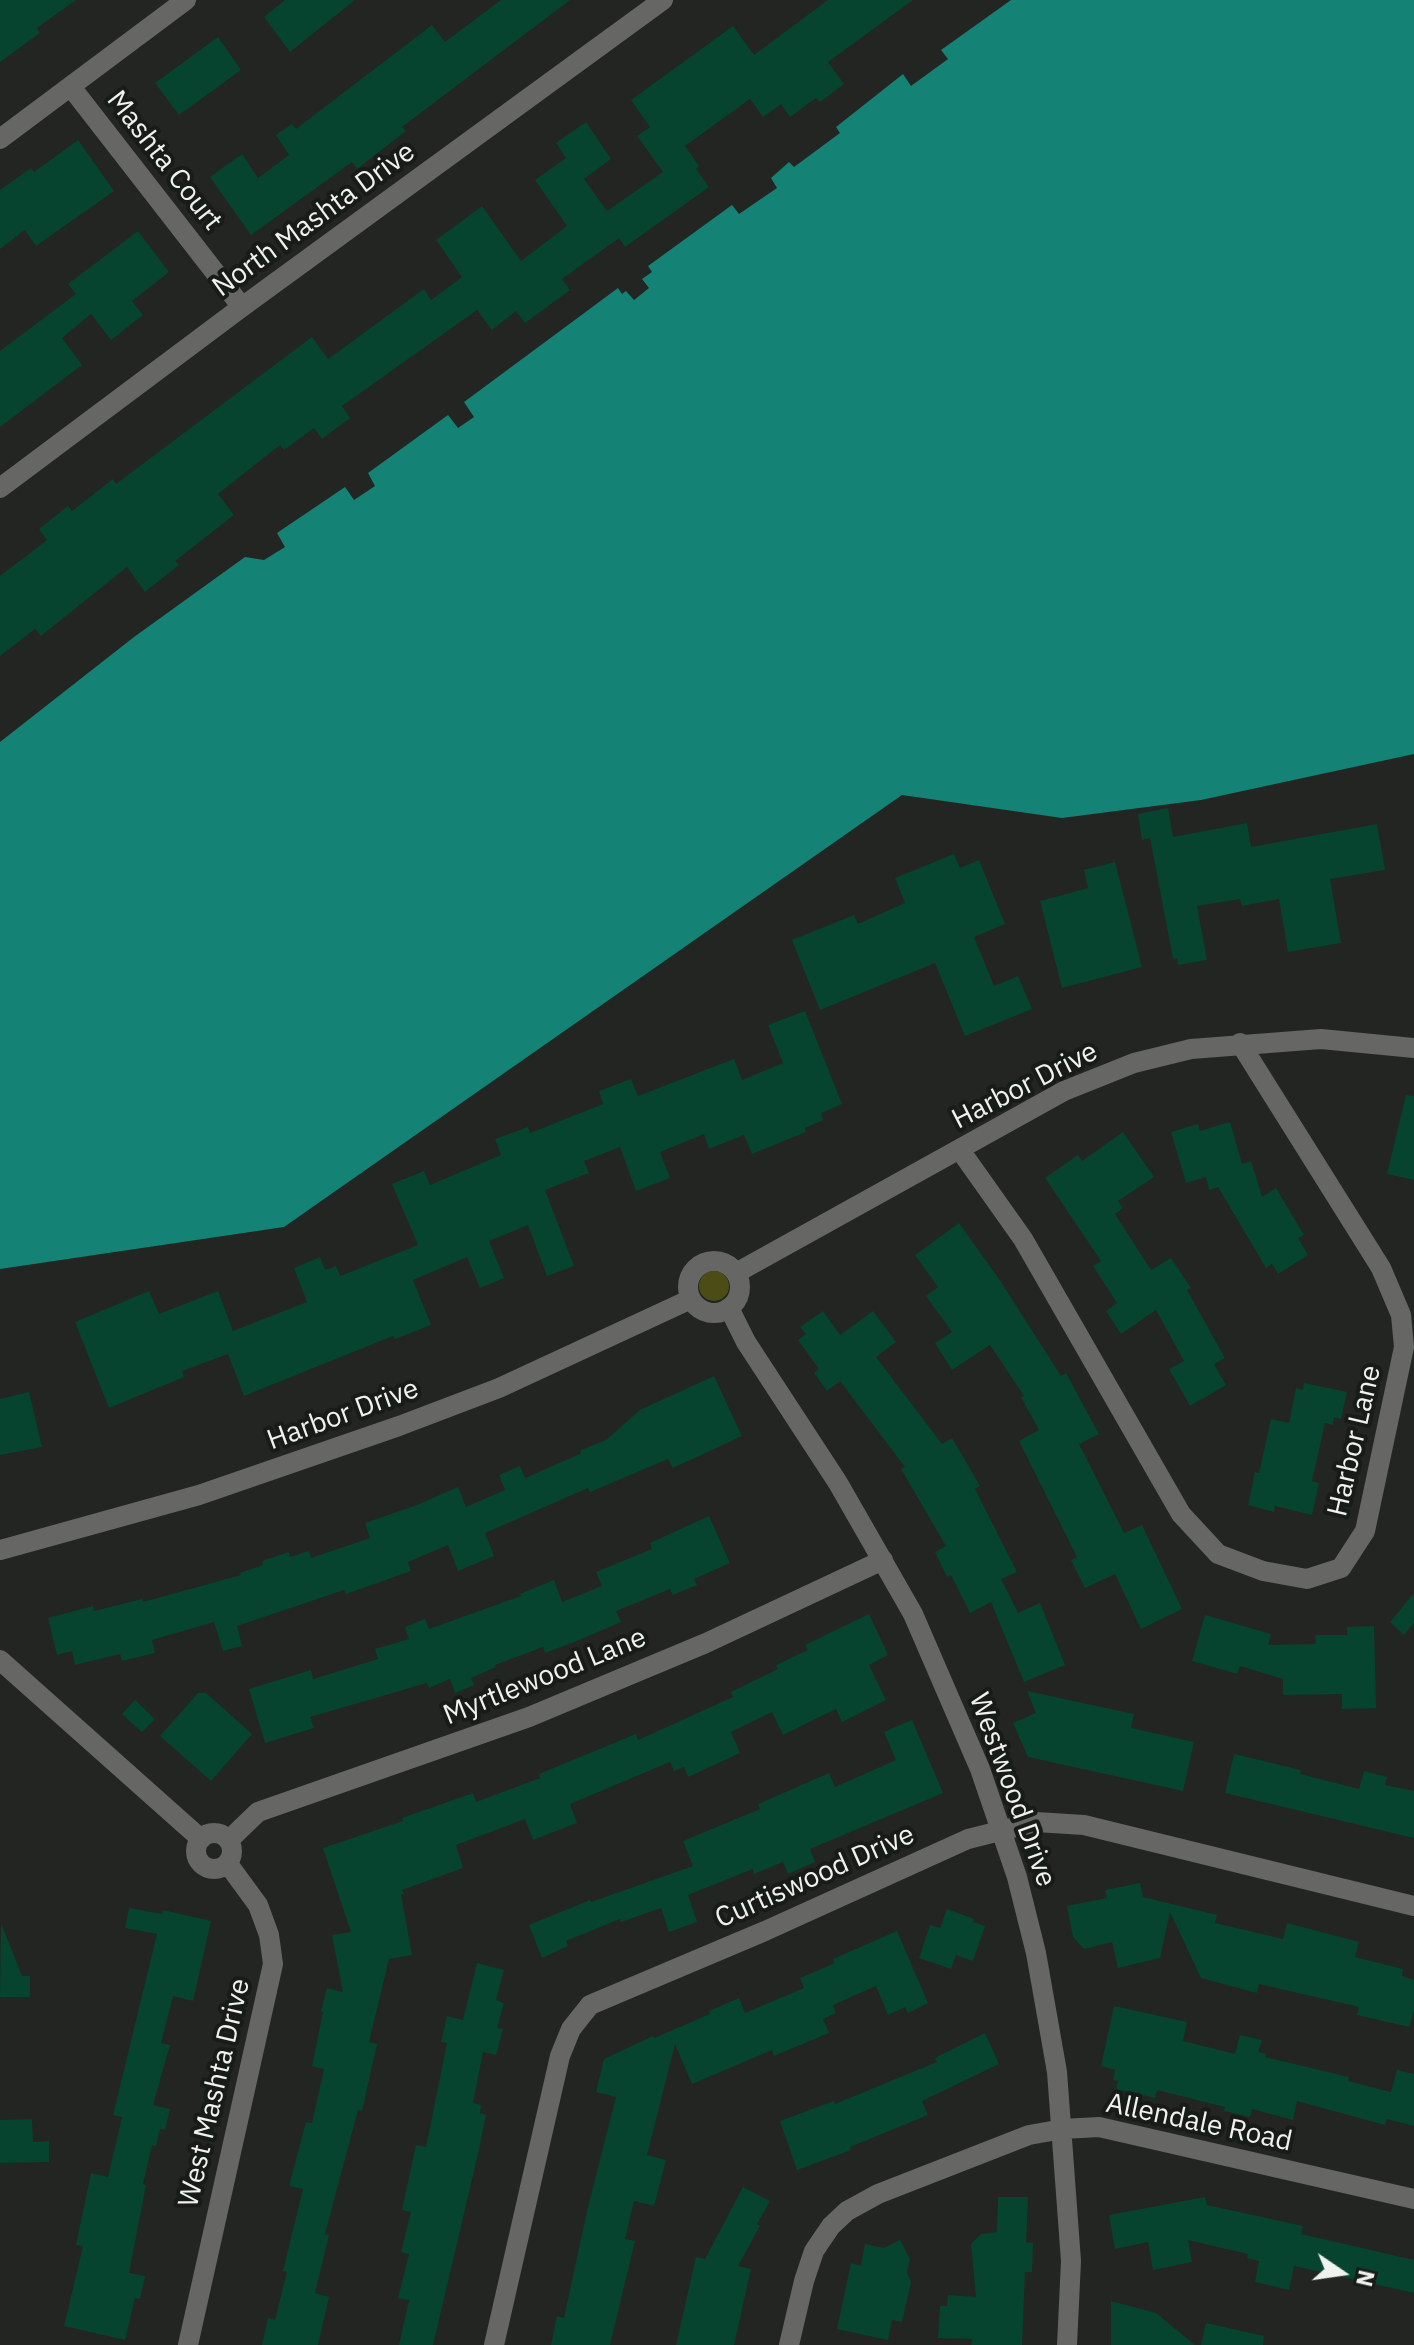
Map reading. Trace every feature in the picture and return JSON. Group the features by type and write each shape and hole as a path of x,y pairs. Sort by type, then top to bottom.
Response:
{"street":[{"path":"0,139 186,0"},
{"name":"North Mashta Drive","path":"0,488 663,0"},
{"name":"Mashta Court","path":"71,87 242,307"},
{"name":"Harbor Drive","path":"736,1273 1064,1091 1120,1069 1191,1049 1240,1043 1321,1039 1414,1048"},
{"name":"Harbor Lane","path":"960,1150 1023,1239 1181,1514 1218,1554 1263,1571 1307,1579 1341,1568 1365,1531 1404,1347 1401,1315 1381,1268 1240,1043"},
{"path":"718,1261 728,1264 736,1273 740,1289 738,1298 729,1308 712,1313 702,1310 691,1299 689,1281 700,1265 718,1261"},
{"name":"Harbor Drive","path":"0,1550 199,1495 399,1426 499,1388 691,1299"},
{"name":"Westwood Drive","path":"729,1308 746,1342 838,1483 913,1614 980,1769 1017,1877 1036,1953 1057,2072 1071,2261 1067,2345"},
{"name":"Myrtlewood Lane","path":"229,1840 258,1812 529,1717 706,1643 883,1560"},
{"path":"0,1660 201,1839"},
{"name":"Curtiswood Drive","path":"494,2345 560,2056 571,2029 590,2005 765,1931 968,1839 1036,1822 1084,1825 1414,1906"},
{"path":"215,1833 229,1840 232,1848 228,1864 221,1868 205,1867 196,1854 201,1839 215,1833"},
{"name":"West Mashta Drive","path":"188,2345 273,1964 269,1935 258,1905 228,1864"},
{"name":"Allendale Road","path":"789,2345 814,2251 831,2226 847,2211 878,2194 1029,2135 1099,2127 1414,2199"}],"shaded area":[{"path":"1011,0 1414,0 1414,754 1201,800 1062,818 902,795 284,1227 0,1269 0,742 134,637 245,557 264,560 285,547 277,533 345,487 354,500 375,486 368,473 448,415 458,428 474,417 464,402 618,288 634,300 649,288 642,279 652,272 648,266 732,205 739,214 777,188 771,178 789,162 794,167 840,133 836,127 903,74 911,86 948,59 941,50"},
{"path":"714,1271 724,1276 729,1286 724,1296 714,1301 704,1296 699,1286 704,1276"}],"building":[{"path":"0,0 76,0 37,28 40,33 0,62"},
{"path":"285,0 355,0 290,52 264,17"},
{"path":"501,0 570,0 402,127 406,131 357,169 352,162 251,235 210,177 242,154 258,178 289,155 276,135 292,124 296,129 432,25 445,42"},
{"path":"828,0 913,0 828,62 844,84 820,102 816,98 790,117 781,104 763,117 750,99 685,146 709,187 625,247 619,238 562,279 570,290 525,323 516,311 492,330 477,310 342,406 350,418 322,439 314,428 284,450 280,445 218,494 234,515 175,561 179,565 145,592 127,567 41,636 35,629 0,656 0,576 47,540 39,529 68,506 72,511 113,479 116,484 312,337 328,359 424,289 431,300 462,277 436,240 482,206 521,261 567,226 535,180 566,158 556,143 586,122 611,159 584,179 607,211 663,172 637,136 650,127 631,100 733,26 754,55"},
{"path":"218,37 241,70 179,115 155,83"},
{"path":"78,140 114,191 36,246 25,230 0,249 0,190 31,168 34,172"},
{"path":"138,231 169,272 132,301 143,315 111,340 91,314 62,338 82,365 0,427 0,351 76,294 68,284"},
{"path":"1168,808 1173,837 1247,823 1251,847 1377,824 1385,870 1330,879 1341,943 1288,952 1279,899 1242,906 1240,899 1197,906 1207,960 1178,965 1177,958 1173,959 1150,838 1142,840 1138,814"},
{"path":"954,854 960,868 979,860 1005,924 974,937 994,986 1018,976 1032,1009 965,1036 935,963 820,1010 792,940 854,915 858,924 905,903 895,878"},
{"path":"1115,862 1142,967 1062,988 1040,901 1088,888 1084,870"},
{"path":"805,1011 842,1104 821,1113 823,1120 805,1128 806,1132 752,1154 744,1135 709,1149 704,1134 660,1152 670,1178 636,1191 620,1147 584,1161 589,1173 545,1190 574,1266 547,1276 528,1225 489,1241 504,1278 480,1288 467,1257 413,1280 431,1325 395,1339 393,1336 244,1396 228,1354 182,1371 184,1377 109,1408 75,1322 149,1291 159,1314 218,1291 233,1331 307,1302 294,1268 320,1257 325,1270 336,1266 340,1276 418,1245 392,1184 424,1171 430,1185 501,1155 495,1139 528,1127 530,1133 603,1104 599,1091 631,1079 638,1096 734,1059 742,1080 783,1063 768,1025"},
{"path":"1406,1095 1414,1096 1414,1180 1387,1174"},
{"path":"1230,1122 1242,1164 1251,1161 1262,1197 1276,1188 1304,1235 1298,1238 1308,1255 1278,1274 1272,1264 1266,1268 1218,1187 1209,1190 1206,1177 1186,1183 1171,1132 1198,1124 1200,1131"},
{"path":"1123,1132 1154,1177 1118,1201 1123,1208 1115,1214 1151,1270 1171,1258 1191,1288 1187,1290 1225,1358 1214,1364 1226,1385 1190,1406 1169,1369 1184,1361 1156,1310 1121,1334 1106,1311 1117,1303 1093,1266 1101,1261 1045,1178 1078,1155 1082,1161"},
{"path":"959,1223 1061,1376 1066,1373 1099,1434 1079,1444 1124,1533 1142,1525 1182,1609 1141,1629 1115,1574 1085,1588 1071,1560 1077,1557 1019,1441 1039,1430 1021,1397 1024,1396 990,1345 952,1370 935,1343 952,1332 926,1296 938,1287 915,1255"},
{"path":"823,1311 840,1335 873,1311 896,1342 876,1357 942,1444 952,1438 980,1486 975,1489 1017,1572 1001,1579 1018,1613 1040,1603 1065,1665 1024,1682 991,1602 970,1613 951,1575 947,1577 935,1552 946,1546 901,1469 905,1467 840,1381 827,1391 814,1373 819,1369 798,1340 806,1334 800,1327"},
{"path":"714,1376 742,1436 673,1468 668,1459 590,1492 588,1488 485,1533 494,1556 458,1571 448,1545 408,1562 411,1571 237,1626 242,1646 223,1651 214,1622 152,1640 155,1653 122,1661 120,1654 75,1665 72,1651 57,1655 48,1618 93,1606 94,1611 142,1599 143,1602 241,1575 263,1565 262,1561 289,1552 290,1557 309,1551 311,1558 370,1538 365,1523 458,1487 466,1507 505,1490 499,1475 520,1466 525,1478 580,1454 581,1450 606,1440 640,1410"},
{"path":"1304,1383 1347,1392 1341,1419 1334,1417 1333,1425 1325,1423 1312,1481 1319,1483 1312,1515 1275,1506 1274,1512 1248,1505 1271,1419 1289,1423 1296,1388 1303,1390"},
{"path":"29,1392 42,1447 0,1455 0,1399"},
{"path":"709,1516 730,1563 694,1579 697,1585 673,1595 670,1589 616,1611 621,1622 577,1641 545,1653 543,1647 495,1665 471,1678 474,1685 455,1693 450,1679 429,1688 427,1683 310,1717 314,1728 265,1743 249,1689 311,1670 313,1679 378,1659 375,1649 409,1639 405,1627 425,1619 429,1629 521,1596 554,1580 562,1602 602,1586 596,1572 652,1549 650,1543"},
{"path":"1414,1593 1414,1623 1404,1635 1390,1622"},
{"path":"869,1614 888,1655 869,1665 886,1700 842,1722 836,1709 783,1735 772,1712 731,1732 740,1753 688,1777 684,1767 674,1771 670,1762 570,1804 577,1823 533,1840 525,1819 456,1845 463,1868 402,1890 412,1955 389,1959 369,2042 377,2044 362,2111 358,2110 325,2234 329,2235 315,2293 329,2297 318,2345 262,2345 268,2318 275,2320 287,2272 283,2271 303,2189 289,2186 306,2122 312,2123 324,2069 312,2066 321,2011 327,1988 343,1992 332,1935 351,1932 323,1848 473,1793 476,1802 540,1778 539,1774 636,1734 638,1740 733,1697 731,1692 808,1650 805,1645"},
{"path":"1205,1615 1271,1634 1268,1645 1316,1644 1315,1635 1347,1635 1347,1627 1374,1626 1376,1708 1342,1709 1342,1694 1283,1695 1283,1679 1240,1666 1237,1674 1192,1661"},
{"path":"1027,1691 1134,1714 1131,1728 1194,1742 1183,1791 1028,1757 1013,1723 1036,1713"},
{"path":"198,1693 206,1693 252,1734 211,1781 160,1736"},
{"path":"135,1700 155,1719 142,1732 122,1714"},
{"path":"912,1720 943,1793 810,1849 815,1862 788,1874 783,1862 754,1874 753,1869 688,1895 697,1922 669,1932 661,1908 621,1922 620,1919 566,1941 568,1946 542,1958 529,1925 590,1900 693,1866 683,1841 760,1809 758,1804 829,1773 835,1787 896,1760 884,1732"},
{"path":"1234,1754 1301,1770 1300,1774 1359,1789 1364,1771 1387,1777 1385,1785 1414,1791 1414,1838 1225,1793"},
{"path":"1140,1883 1143,1897 1217,1915 1215,1923 1283,1939 1287,1923 1359,1942 1355,1957 1403,1969 1402,1976 1414,1980 1414,2011 1409,2027 1357,2015 1359,2007 1259,1984 1257,1993 1201,1978 1170,1912 1160,1958 1118,1968 1112,1942 1084,1949 1073,1937 1067,1906 1107,1898 1105,1890"},
{"path":"129,1908 162,1914 163,1910 211,1921 193,2001 173,1996 161,2043 170,2045 153,2105 170,2109 165,2130 160,2129 156,2146 152,2145 143,2184 146,2185 129,2273 145,2276 140,2299 135,2298 125,2340 64,2326 83,2246 76,2245 91,2173 108,2177 122,2117 113,2115 157,1934 125,1928"},
{"path":"947,1909 985,1926 973,1961 956,1955 951,1969 919,1958 930,1925 940,1928"},
{"path":"1,1923 22,1976 30,1976 30,1997 0,1997"},
{"path":"897,1931 928,2003 908,2013 905,2007 888,2015 876,1986 833,2005 836,2013 823,2019 829,2033 774,2056 772,2050 692,2084 675,2044 647,2155 666,2160 654,2206 634,2201 625,2239 635,2241 610,2345 551,2345 557,2316 564,2318 616,2097 596,2092 604,2059 710,2014 709,2011 739,1998 745,2013 804,1988 800,1978 835,1963 833,1959"},
{"path":"477,1963 504,1970 496,2000 504,2003 497,2028 503,2029 496,2055 483,2052 473,2103 481,2105 480,2113 486,2115 433,2345 399,2345 409,2300 398,2298 409,2254 401,2252 411,2212 402,2210 416,2145 426,2147 447,2043 441,2042 447,2016 463,2020"},
{"path":"1114,2006 1187,2022 1183,2041 1235,2054 1240,2035 1262,2040 1258,2052 1266,2054 1265,2057 1349,2077 1348,2081 1391,2092 1397,2070 1414,2074 1414,2126 1387,2119 1385,2125 1297,2101 1293,2120 1252,2109 1250,2117 1224,2111 1225,2107 1157,2090 1155,2098 1116,2089 1118,2081 1113,2080 1115,2070 1101,2066"},
{"path":"985,2033 999,2064 922,2101 928,2115 850,2147 851,2150 797,2170 780,2121 834,2101 835,2104 937,2062 935,2058"},
{"path":"32,2119 33,2142 49,2141 49,2162 0,2163 0,2120"},
{"path":"743,2187 770,2201 738,2266 751,2269 734,2345 676,2345 696,2257 705,2259"},
{"path":"998,2197 1028,2197 1026,2243 1033,2243 1032,2272 1025,2272 1022,2345 971,2345 972,2339 938,2338 940,2306 947,2306 948,2295 976,2297 971,2244 981,2234 997,2232"},
{"path":"1205,2197 1207,2205 1303,2226 1301,2234 1414,2260 1414,2293 1294,2266 1289,2290 1255,2282 1259,2261 1247,2258 1248,2254 1188,2240 1192,2262 1153,2270 1148,2242 1115,2249 1109,2215"},
{"path":"900,2240 910,2259 907,2272 911,2282 902,2322 892,2320 888,2340 837,2329 851,2263 861,2266 865,2244 884,2248"},
{"path":"1111,2301 1156,2313 1195,2345 1111,2345"},
{"path":"1206,2323 1264,2336 1263,2345 1201,2345"}]}
